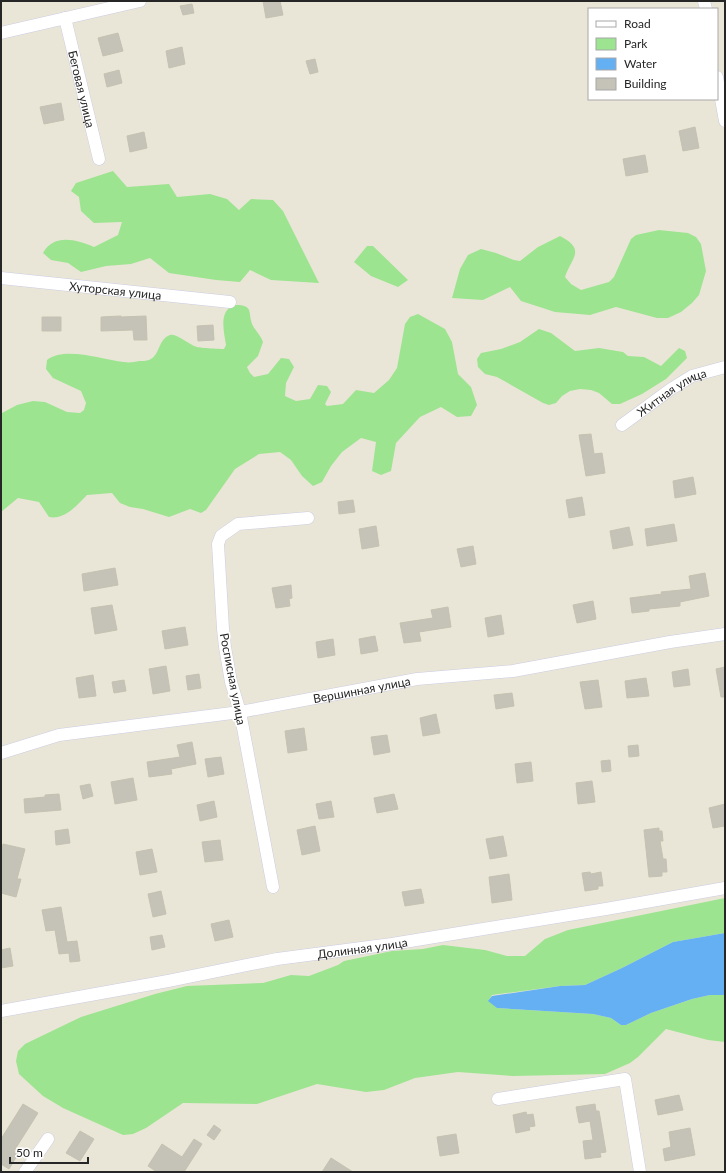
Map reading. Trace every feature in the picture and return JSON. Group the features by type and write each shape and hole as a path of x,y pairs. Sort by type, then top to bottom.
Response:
{"street":[{"path":"1,33 140,1"},
{"name":"Беговая улица","path":"65,18 99,159"},
{"path":"718,82 725,121"},
{"name":"Хуторская улица","path":"1,278 230,302"},
{"name":"Житная улица","path":"622,425 671,389 692,376 725,367"},
{"name":"Росписная улица","path":"273,888 240,712 231,682 223,628 218,544 221,536 238,524 308,518"},
{"name":"Вершинная улица","path":"1,753 59,735 240,712 417,679 514,671 670,642 725,634"},
{"name":"Долинная улица","path":"1,1011 168,981 277,959 400,942 606,910 725,888"},
{"path":"498,1099 624,1079 640,1172"},
{"path":"25,1172 48,1139"}],"green space":[{"path":"113,171 127,187 169,184 177,197 210,194 227,199 239,210 251,199 273,200 283,211 319,283 271,280 250,270 240,282 216,280 169,273 150,258 131,264 106,266 81,272 68,263 51,260 43,253 48,247 59,240 80,242 94,247 118,235 122,222 94,223 81,211 79,197 71,191 76,183"},
{"path":"659,230 688,233 696,237 701,244 706,271 699,295 681,312 668,318 657,318 616,307 590,315 555,312 521,301 510,287 483,300 452,298 460,269 468,255 481,249 520,261 538,247 560,236 568,241 575,250 575,255 565,277 571,284 581,290 609,282 614,277 631,239 636,235"},
{"path":"367,246 373,246 408,280 398,287 371,276 354,262"},
{"path":"235,305 241,305 248,308 253,326 263,342 258,356 247,367 250,373 254,377 268,374 281,358 289,359 294,367 286,383 285,396 296,401 310,399 318,385 327,386 331,392 325,404 327,406 343,404 356,390 374,393 389,380 397,368 405,324 410,317 418,314 445,329 452,342 458,374 471,387 477,405 471,416 457,417 441,407 420,417 396,443 391,471 381,475 372,471 376,442 361,438 342,452 331,466 322,482 313,486 302,476 291,460 280,452 259,454 235,469 206,510 201,513 190,509 169,517 120,503 112,493 87,495 70,511 55,517 49,517 39,502 18,498 1,512 2,413 17,405 33,401 45,402 67,412 80,413 84,410 86,403 81,391 53,378 46,369 47,360 64,354 74,354 126,362 148,360 153,358 163,340 170,335 180,337 197,347 224,349 226,345 223,328 224,316 230,308"},
{"path":"539,329 551,333 575,351 599,348 623,352 628,356 644,357 661,366 679,348 685,351 687,358 666,379 642,394 620,404 612,404 599,393 591,390 580,389 570,391 562,396 556,403 549,405 497,377 485,374 478,367 477,359 481,353 501,349 520,342"},
{"path":"725,898 725,933 673,942 585,985 560,986 492,995 489,1000 497,1008 593,1014 611,1018 621,1025 626,1025 651,1013 692,999 710,995 725,995 725,1042 708,1040 666,1029 630,1063 605,1074 513,1076 458,1072 415,1078 384,1090 366,1092 317,1084 257,1104 183,1103 146,1128 133,1134 123,1135 63,1108 43,1096 19,1074 16,1061 18,1051 25,1044 81,1017 155,994 187,986 263,983 291,975 309,976 338,965 344,961 392,951 423,949 443,945 485,950 507,956 525,956 545,939 568,930"}],"water":[{"path":"725,933 725,995 710,995 692,999 651,1013 626,1025 621,1025 611,1018 593,1014 497,1008 488,1001 492,996 560,986 585,985 673,942"}],"building":[{"path":"263,1 280,1 283,15 266,18"},
{"path":"192,4 194,13 183,15 180,6"},
{"path":"118,33 123,51 103,56 98,38"},
{"path":"182,47 185,64 169,68 166,51"},
{"path":"315,59 318,72 310,74 306,61"},
{"path":"119,70 122,83 107,87 104,74"},
{"path":"61,103 64,120 44,124 40,107"},
{"path":"695,127 699,148 683,151 679,131"},
{"path":"144,132 147,148 130,152 127,136"},
{"path":"645,155 648,172 626,176 623,159"},
{"path":"146,316 147,340 134,340 133,330 101,331 101,317"},
{"path":"42,317 61,317 61,331 42,331"},
{"path":"213,325 214,340 198,341 197,326"},
{"path":"591,434 594,454 602,453 605,473 586,476 579,435"},
{"path":"693,477 696,494 675,498 673,481"},
{"path":"582,497 585,515 569,518 566,500"},
{"path":"353,500 355,512 339,514 338,502"},
{"path":"674,524 677,541 647,546 645,529"},
{"path":"376,526 379,546 362,549 359,529"},
{"path":"629,527 633,545 613,549 610,531"},
{"path":"473,546 476,564 461,567 457,549"},
{"path":"115,568 118,585 84,591 82,574"},
{"path":"705,573 709,596 680,602 680,606 649,609 649,611 632,613 630,598 662,594 661,592 691,589 689,576"},
{"path":"291,585 292,598 289,599 290,606 276,608 272,588"},
{"path":"593,601 596,619 577,623 573,605"},
{"path":"112,605 117,630 95,634 91,608"},
{"path":"448,607 451,627 419,632 421,641 404,643 400,623 433,618 431,610"},
{"path":"501,615 504,634 488,637 485,618"},
{"path":"185,627 188,645 165,649 162,631"},
{"path":"375,636 378,651 361,654 359,639"},
{"path":"333,639 335,655 318,658 316,642"},
{"path":"166,666 170,691 153,694 149,669"},
{"path":"725,667 725,697 721,697 716,669"},
{"path":"688,669 690,685 674,687 672,672"},
{"path":"199,674 201,688 188,690 186,676"},
{"path":"93,675 96,696 79,698 76,678"},
{"path":"646,678 649,696 627,698 625,681"},
{"path":"124,680 126,691 114,693 112,682"},
{"path":"598,680 602,707 585,709 580,682"},
{"path":"512,693 514,706 496,709 494,695"},
{"path":"436,714 440,733 423,736 420,718"},
{"path":"304,728 307,750 288,753 285,731"},
{"path":"387,735 390,752 374,755 371,737"},
{"path":"192,742 196,764 171,769 172,774 149,777 147,762 180,757 177,745"},
{"path":"638,745 639,756 629,757 628,746"},
{"path":"221,757 224,774 208,777 205,759"},
{"path":"610,760 611,771 602,772 601,761"},
{"path":"531,762 533,781 517,783 515,764"},
{"path":"133,778 137,800 115,804 111,782"},
{"path":"592,781 595,802 578,804 576,783"},
{"path":"90,784 93,796 83,799 80,786"},
{"path":"59,794 61,810 25,813 24,799"},
{"path":"394,794 398,809 377,813 374,798"},
{"path":"214,801 217,817 200,821 197,805"},
{"path":"331,801 334,817 319,819 316,804"},
{"path":"725,804 725,826 713,828 709,808"},
{"path":"315,826 320,851 302,855 297,830"},
{"path":"659,828 659,831 662,831 663,841 660,841 663,859 666,859 667,872 662,872 662,876 649,877 644,830"},
{"path":"68,829 70,843 56,845 55,831"},
{"path":"503,836 507,856 490,859 486,839"},
{"path":"220,840 223,860 205,862 202,842"},
{"path":"3,844 25,849 17,879 21,879 16,897 1,893 1,851"},
{"path":"152,849 157,872 140,875 136,852"},
{"path":"590,872 591,874 601,872 603,886 598,886 598,889 585,891 582,873"},
{"path":"509,874 512,900 492,903 489,877"},
{"path":"421,889 424,903 405,906 402,892"},
{"path":"161,891 166,914 153,917 148,894"},
{"path":"61,907 67,942 77,941 80,961 70,962 69,953 59,954 55,930 46,931 42,910"},
{"path":"229,920 233,937 215,941 211,924"},
{"path":"162,935 165,947 152,950 150,937"},
{"path":"10,948 13,966 1,968 1,950"},
{"path":"679,1095 683,1110 658,1115 655,1100"},
{"path":"23,1104 38,1113 14,1151 18,1154 9,1169 1,1164 1,1139"},
{"path":"595,1104 596,1111 599,1111 606,1152 600,1153 601,1157 585,1159 583,1141 593,1140 590,1121 579,1123 576,1107"},
{"path":"526,1112 527,1115 533,1114 535,1126 529,1127 530,1130 516,1133 513,1115"},
{"path":"214,1125 221,1130 214,1140 207,1135"},
{"path":"690,1128 695,1155 665,1161 663,1149 671,1147 669,1132"},
{"path":"80,1131 94,1139 80,1161 66,1153"},
{"path":"456,1134 459,1153 440,1156 437,1137"},
{"path":"194,1139 202,1144 184,1172 157,1172 148,1166 162,1144 182,1157"},
{"path":"331,1158 353,1172 322,1172"}]}
